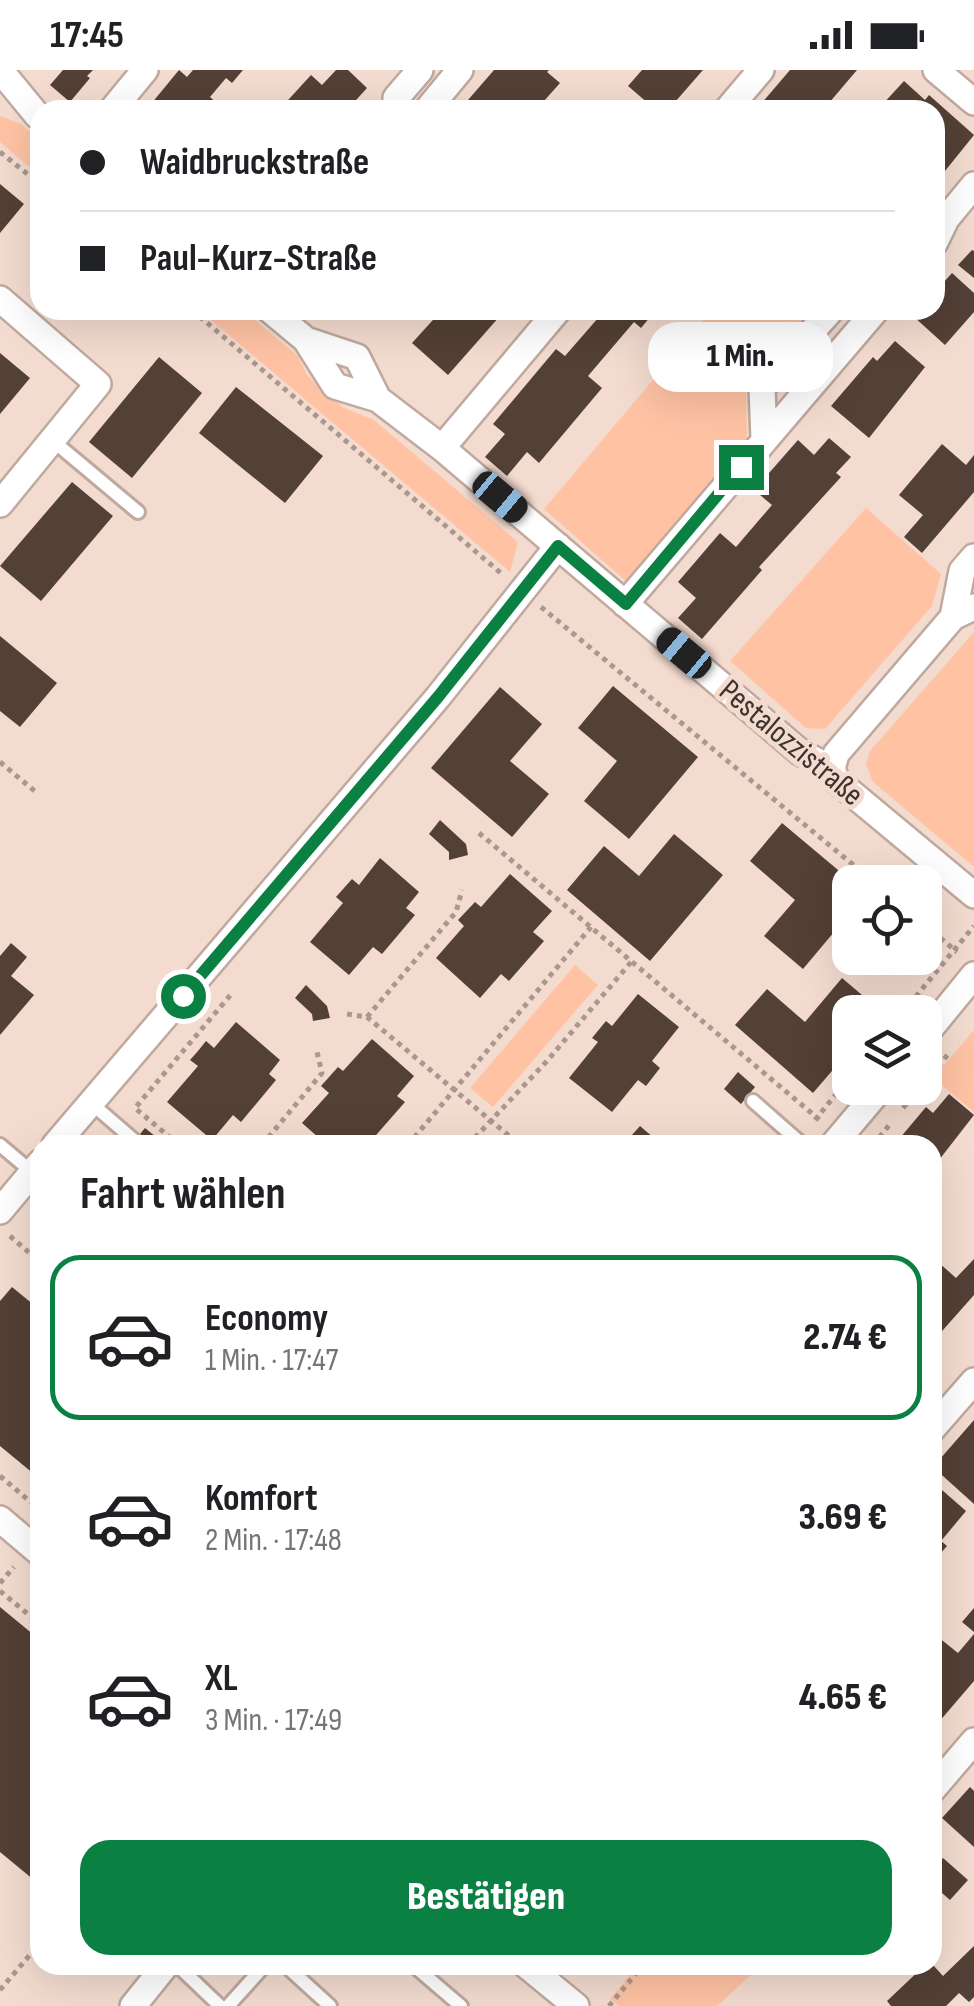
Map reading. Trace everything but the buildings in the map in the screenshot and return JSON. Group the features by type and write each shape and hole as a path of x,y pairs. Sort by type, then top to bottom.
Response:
{"street":[{"path":"0,70 30,106"},
{"path":"120,100 145,70"},
{"path":"396,100 420,70"},
{"path":"435,100 460,70"},
{"path":"736,100 761,70"},
{"path":"936,70 974,102"},
{"path":"0,94 30,111"},
{"path":"945,220 974,185"},
{"path":"0,299 98,384 0,504"},
{"name":"Pestalozzistraße","path":"282,320 306,340 358,358 378,399 442,448 800,752 832,770 838,781 974,895"},
{"path":"442,448 550,320"},
{"path":"764,439 762,388 822,320"},
{"path":"626,604 867,320"},
{"path":"64,1135 438,697 558,546"},
{"path":"832,770 836,754 963,612 962,571 974,557"},
{"path":"942,1008 969,966"},
{"path":"842,1135 867,1105"},
{"path":"0,1211 30,1175"},
{"path":"942,1418 974,1381"},
{"path":"0,1519 30,1544"},
{"path":"942,1778 974,1741"},
{"path":"133,2006 158,1975"},
{"path":"538,1975 576,2006"}],"lane":[{"path":"52,440 138,512"},
{"path":"753,1101 791,1135"},
{"path":"91,1103 129,1135"},
{"path":"0,1146 30,1164"},
{"path":"188,1975 220,2006"},
{"path":"228,2006 256,1975"},
{"path":"296,1975 330,2006"},
{"path":"425,1975 461,2006"}],"path":[{"path":"0,152 30,176"},
{"path":"0,762 37,793"},
{"path":"480,833 817,1118 832,1135"},
{"path":"368,1018 456,912 462,890"},
{"path":"917,995 974,926"},
{"path":"416,1135 591,927"},
{"path":"942,939 969,966"},
{"path":"477,1135 548,1061 632,961"},
{"path":"167,1135 134,1108 233,992"},
{"path":"347,1014 368,1018 508,1135"},
{"path":"270,1135 322,1072 317,1052"},
{"path":"805,1135 832,1099"},
{"path":"0,1228 30,1254"},
{"path":"0,1476 30,1502"},
{"path":"16,1566 0,1587 30,1615"},
{"path":"0,1990 30,1954"},
{"path":"609,2006 635,1975"}],"shaded area":[{"path":"0,116 30,132 30,168 0,142"},
{"path":"211,320 255,320 298,356 307,375 342,407 374,420 518,542 510,572"},
{"path":"704,320 807,320 746,392 747,441 628,583 544,509"},
{"path":"866,508 941,574 932,606 825,729 806,728 730,661"},
{"path":"974,632 974,867 873,782 866,764 870,751"},
{"path":"575,965 598,985 493,1107 470,1088"},
{"path":"974,1030 974,1112 942,1085 942,1067"},
{"path":"630,1975 751,1975 717,2006 619,2006 610,1999"}],"route":[{"path":"183,996 438,697 558,546 626,604 741,467"}]}
